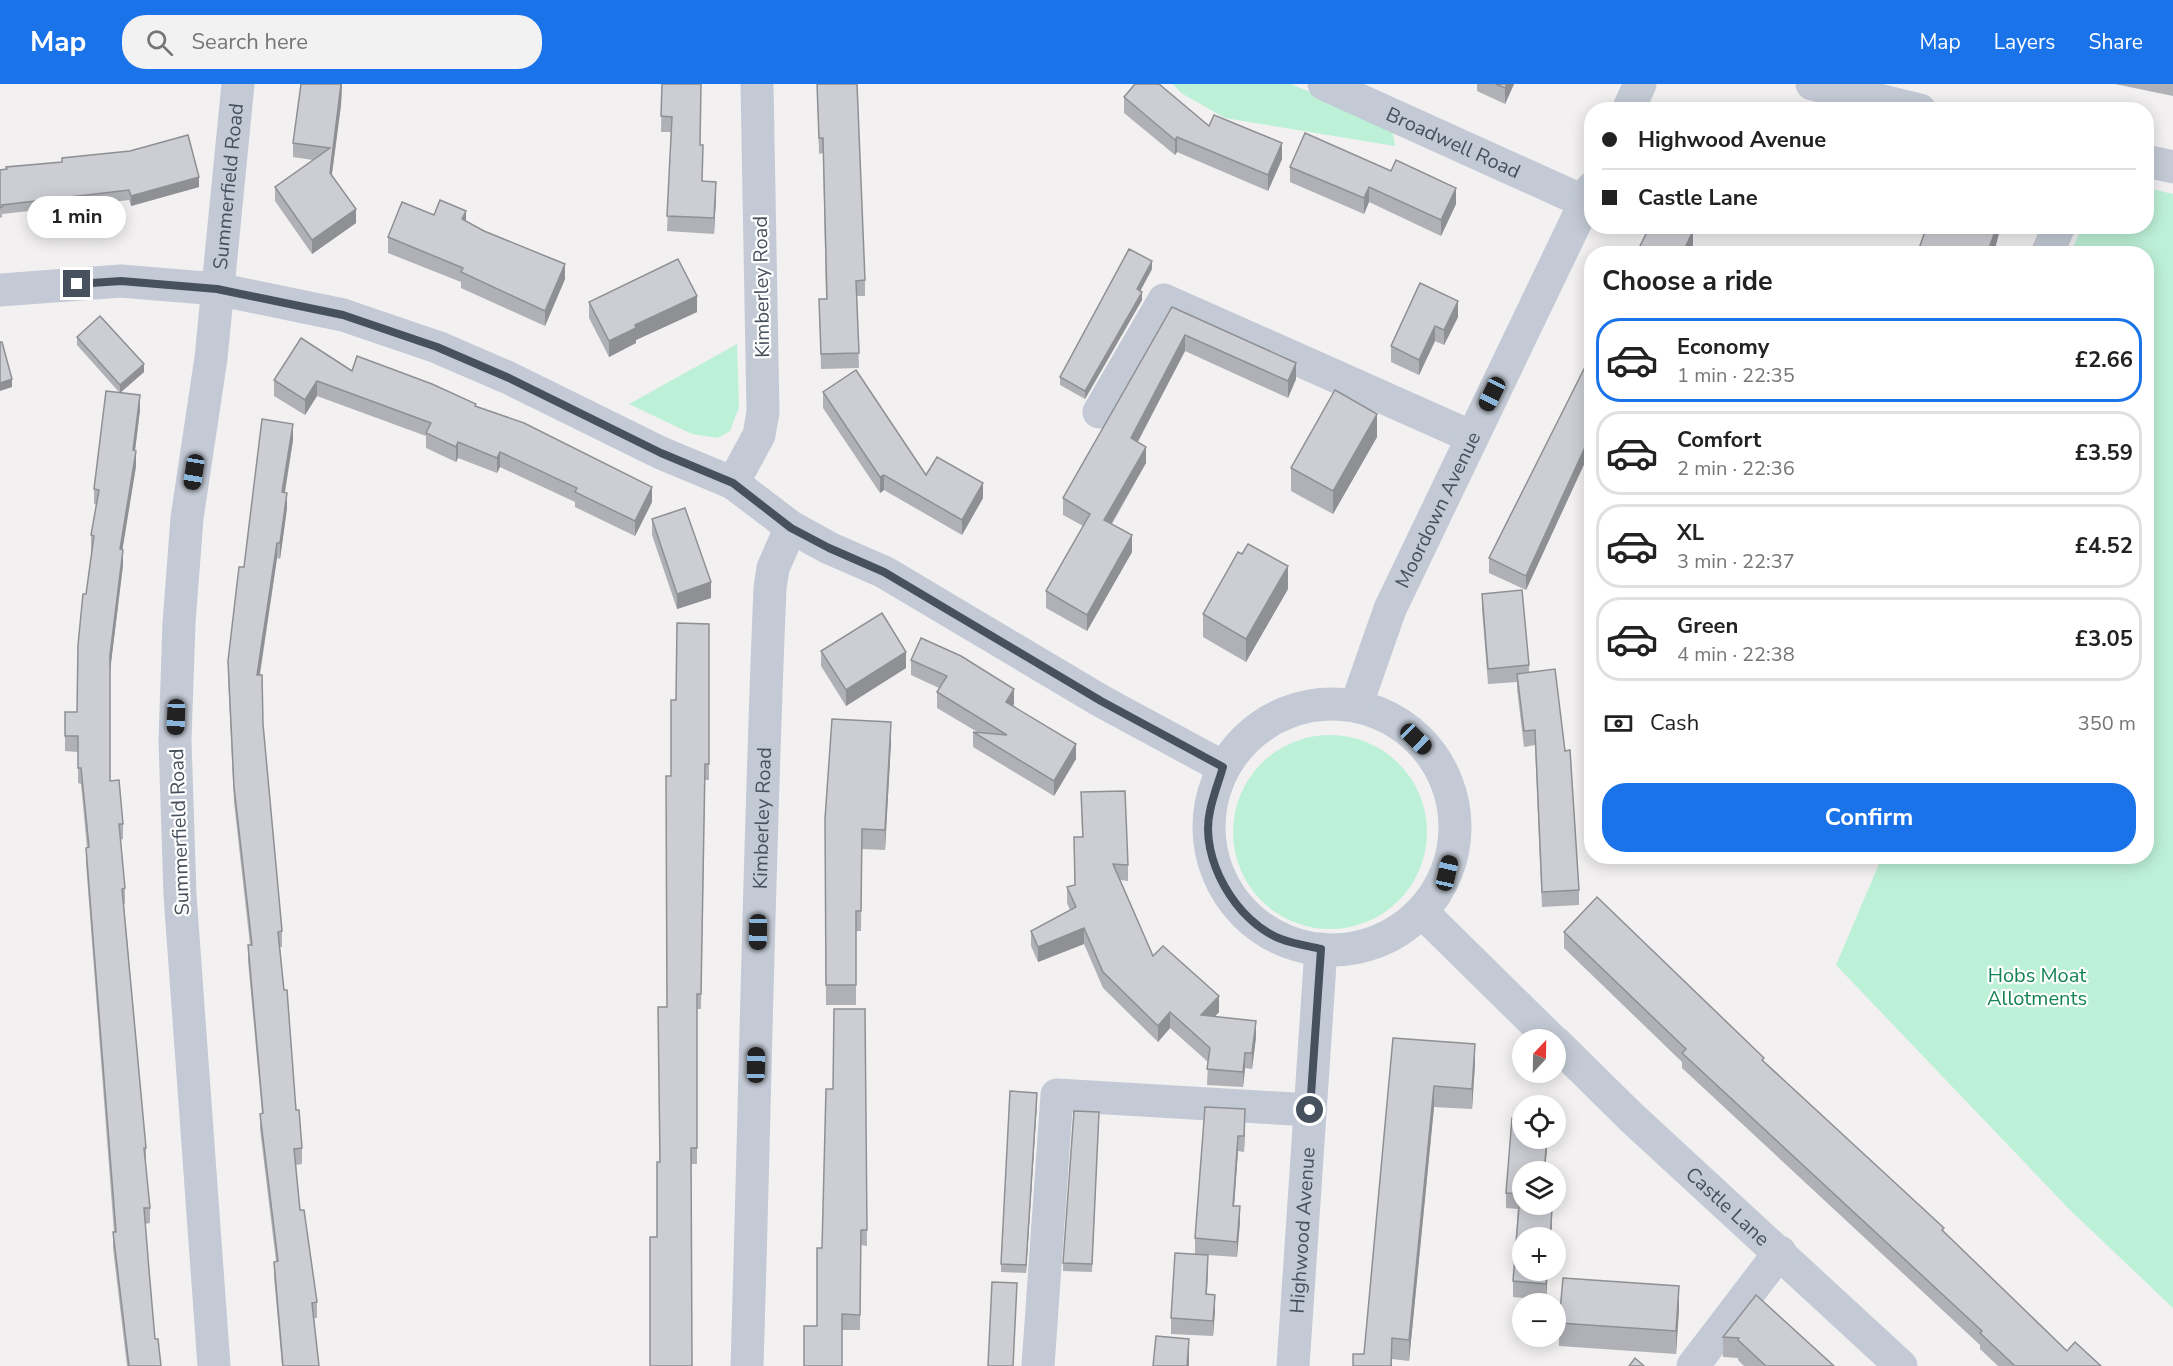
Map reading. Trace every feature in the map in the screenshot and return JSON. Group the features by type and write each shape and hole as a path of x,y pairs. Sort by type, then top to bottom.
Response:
{"street":[{"name":"Summerfield Road","path":"214,1366 180,895 175,740 179,623 187,518 211,358 238,84"},
{"name":"Kimberley Road","path":"733,483 759,435 763,412 757,84"},
{"name":"Broadwell Road","path":"1324,84 1584,193"},
{"path":"1632,102 1640,84"},
{"path":"1812,84 1887,102"},
{"path":"2154,163 2173,167"},
{"name":"Moordown Avenue","path":"1356,706 1390,609 1584,203"},
{"path":"0,290 121,281 217,289 343,315 437,347 509,378 661,453 733,483 791,528 829,548 884,572 1101,701 1223,767"},
{"path":"1099,412 1164,300 1472,437"},
{"name":"Kimberley Road","path":"747,1366 759,865 770,588 773,568 791,528"},
{"path":"1327,704 1356,706 1401,724 1432,754 1449,786 1455,838 1447,873 1422,912 1410,923 1380,941 1358,948 1321,949 1280,939 1253,922 1227,892 1212,856 1209,813 1223,767 1248,737 1265,723 1290,711 1327,704"},
{"path":"1422,912 1541,1029"},
{"name":"Highwood Avenue","path":"1293,1366 1321,949"},
{"name":"Castle Lane","path":"1566,1053 1631,1117 1901,1366"},
{"path":"1038,1366 1057,1095 1310,1110"},
{"path":"1693,1366 1780,1252"}],"green space":[{"path":"1173,84 1291,84 1392,127 1395,146 1225,118 1181,93"},
{"name":"Hobs Moat Allotments","path":"2154,190 2173,194 2173,1308 2069,1209 1836,965 1879,864 2154,864 2154,246 2074,246 2079,234 2154,234"},
{"path":"737,344 739,407 730,431 718,438 692,434 629,404"},
{"path":"1320,735 1340,735 1376,746 1399,763 1411,778 1420,795 1427,822 1427,842 1420,869 1411,886 1399,901 1384,913 1367,922 1340,929 1320,929 1284,918 1255,894 1244,878 1237,860 1233,842 1233,822 1244,786 1268,757 1284,746 1302,739"}],"building":[{"path":"301,84 341,84 330,173 356,209 312,240 275,187 330,148 293,143"},
{"path":"662,84 701,84 702,181 716,182 714,218 667,216 672,117 661,116"},
{"path":"817,84 857,84 865,280 856,281 859,353 821,354 819,299 827,299 823,138 819,138"},
{"path":"1135,84 1159,84 1209,126 1214,115 1282,143 1268,175 1177,137 1175,140 1124,97"},
{"path":"1305,133 1391,171 1396,160 1456,188 1441,220 1369,187 1364,198 1290,167"},
{"path":"188,135 199,177 131,196 129,190 2,205 0,208 0,170 7,169 6,167 62,162 62,158 130,151"},
{"path":"440,200 466,211 462,219 484,231 565,264 545,311 461,272 463,268 388,237 402,202 434,215"},
{"path":"1646,234 1692,234 1686,246 1640,246"},
{"path":"1924,234 1994,234 1990,246 1920,246"},
{"path":"1129,249 1152,261 1137,289 1142,292 1085,391 1060,377"},
{"path":"678,259 697,296 635,325 636,328 609,341 589,302"},
{"path":"1420,283 1458,301 1444,330 1435,326 1419,360 1391,346"},
{"path":"1172,307 1296,363 1288,381 1185,335 1131,438 1146,447 1104,520 1132,535 1087,615 1046,591 1090,514 1063,498"},
{"path":"100,316 144,364 120,385 77,337"},
{"path":"301,338 352,371 357,356 432,384 476,404 475,406 524,423 652,487 635,521 575,492 577,488 500,452 497,458 458,442 456,447 426,433 431,423 317,381 305,400 274,380"},
{"path":"0,342 2,342 12,379 0,383"},
{"path":"1584,369 1584,449 1526,576 1489,558"},
{"path":"856,370 926,475 937,457 983,483 962,520 884,475 880,477 823,392"},
{"path":"1335,390 1377,414 1333,491 1291,468"},
{"path":"106,391 140,395 133,450 136,451 120,549 123,550 110,655 110,781 119,780 123,824 119,824 125,888 122,889 150,1208 144,1208 155,1339 158,1339 161,1366 129,1366 113,1232 116,1232 86,848 89,847 81,768 78,768 78,736 65,736 65,712 77,712 78,645 83,594 86,594 94,536 91,535 99,490 94,489"},
{"path":"262,419 293,424 282,492 287,493 280,543 277,543 257,675 262,675 263,724 282,931 278,932 284,990 287,990 296,1110 299,1110 302,1148 294,1149 300,1210 304,1210 317,1302 312,1303 319,1366 283,1366 274,1262 278,1261 260,1114 263,1113 248,945 252,945 234,787 228,661 239,567 244,567"},
{"path":"685,508 711,582 677,594 652,519"},
{"path":"1248,544 1288,566 1246,639 1203,614 1238,552 1242,554"},
{"path":"1522,590 1529,665 1488,669 1482,594"},
{"path":"882,613 906,652 846,690 821,651"},
{"path":"677,623 709,624 709,764 705,764 701,994 697,994 697,1148 691,1148 692,1366 650,1366 650,1237 657,1237 657,1162 660,1162 658,1007 667,1007 666,776 671,776 671,700 676,700"},
{"path":"921,638 961,656 1014,689 1006,702 1076,744 1054,781 973,732 1007,735 937,692 947,676 911,660"},
{"path":"1555,669 1565,751 1570,750 1579,890 1542,892 1535,730 1524,731 1517,674"},
{"path":"832,719 891,722 885,830 862,829 861,911 856,911 856,985 826,985 825,819"},
{"path":"1125,791 1128,865 1113,864 1153,956 1163,946 1219,996 1201,1015 1256,1021 1252,1053 1245,1053 1243,1072 1207,1069 1210,1048 1170,1012 1158,1026 1103,972 1084,928 1038,947 1031,931 1076,907 1067,887 1075,885 1074,837 1083,837 1081,792"},
{"path":"1597,897 1764,1058 1762,1060 1944,1228 1942,1230 2067,1351 2075,1342 2101,1366 2015,1366 1980,1333 1982,1331 1682,1053 1686,1049 1564,932"},
{"path":"834,1009 865,1009 867,1230 861,1230 860,1315 842,1314 842,1366 804,1366 804,1326 817,1326 817,1248 822,1248 826,1089 833,1089"},
{"path":"1393,1038 1475,1044 1472,1089 1434,1086 1409,1340 1392,1338 1391,1366 1353,1366 1353,1354 1364,1354"},
{"path":"1010,1091 1037,1093 1026,1265 1001,1264"},
{"path":"1205,1107 1245,1109 1244,1136 1238,1136 1233,1206 1240,1206 1237,1242 1195,1238"},
{"path":"1074,1111 1099,1112 1092,1264 1063,1263"},
{"path":"1512,1118 1512,1149 1546,1149 1545,1161 1512,1161 1512,1193 1506,1193"},
{"path":"1518,1215 1552,1215 1551,1227 1517,1227"},
{"path":"1175,1253 1208,1255 1206,1294 1215,1295 1213,1321 1171,1318"},
{"path":"1566,1278 1679,1286 1676,1331 1566,1323 1566,1293 1562,1293 1563,1281 1566,1281"},
{"path":"1513,1281 1546,1281 1546,1284"},
{"path":"992,1282 1017,1283 1013,1366 988,1366"},
{"path":"1756,1295 1834,1366 1766,1366 1738,1340 1739,1338 1723,1337"},
{"path":"1156,1336 1189,1339 1187,1366 1153,1366"},
{"path":"1635,1358 1644,1366 1629,1366"}],"route":[{"path":"77,284 121,281 217,289 343,315 437,347 509,378 661,453 733,483 791,528 829,548 884,572 1101,701 1223,767 1209,813 1212,856 1227,892 1253,922 1280,939 1321,949 1317,1040 1310,1110"}]}
